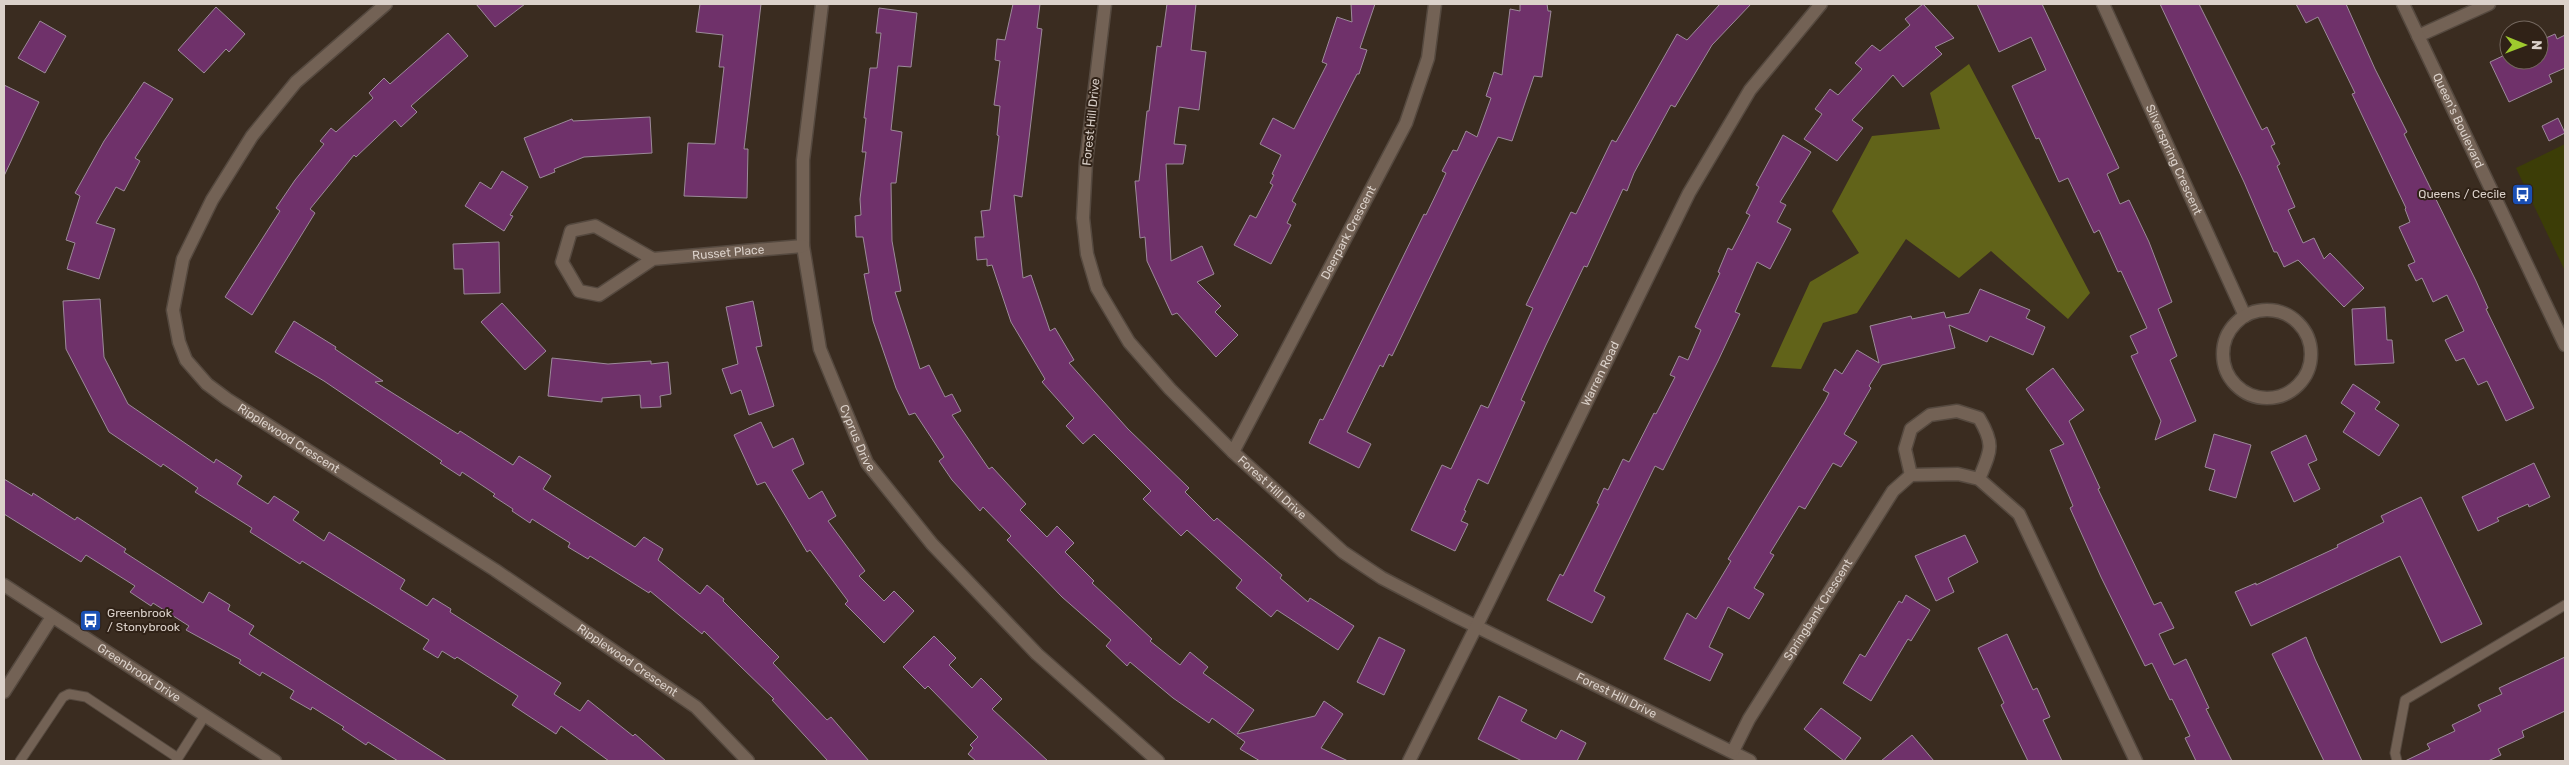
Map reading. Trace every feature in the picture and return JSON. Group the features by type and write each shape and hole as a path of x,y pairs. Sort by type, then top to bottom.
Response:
{"street":[{"name":"Ripplewood Crescent","path":"386,4 296,82 252,136 212,200 183,260 174,310 179,342 186,360 207,384 227,399 495,570 696,707 748,761"},
{"name":"Cyprus Drive","path":"822,4 803,160 803,246 820,349 867,463 932,544 1037,654 1158,761"},
{"name":"Forest Hill Drive","path":"1105,4 1086,162 1083,218 1087,254 1094,280 1112,316 1129,342 1170,389 1233,452 1343,552 1382,578 1750,761"},
{"name":"Deerpark Crescent","path":"1233,452 1406,123 1428,58 1435,4"},
{"name":"Warren Road","path":"1408,761 1689,193 1750,90 1822,4"},
{"name":"Silverspring Crescent","path":"2103,4 2245,316"},
{"name":"Queen's Boulevard","path":"2403,4 2565,345"},
{"path":"2418,36 2489,4"},
{"name":"Russet Place","path":"653,258 595,226 571,231 562,262 579,291 599,295 653,258 803,246"},
{"path":"2271,310 2286,314 2297,322 2306,334 2311,350 2310,365 2299,384 2287,394 2274,398 2259,398 2243,391 2232,381 2224,362 2224,347 2234,326 2245,316 2271,310"},
{"path":"1979,479 1987,459 1991,438 1979,418 1957,411 1930,416 1912,429 1904,449 1911,475 1958,474 1979,479 2019,514 2136,761"},
{"name":"Springbank Crescent","path":"1733,751 1749,719 1893,491 1911,475"},
{"name":"Greenbrook Drive","path":"4,585 274,761"},
{"path":"4,692 52,617"}],"lane":[{"path":"2397,761 2396,754 2405,700 2565,605"},
{"path":"20,761 63,697 69,694 86,697 177,760 204,717"}],"shaded area":[{"path":"1969,64 2090,293 2068,319 1991,251 1959,278 1906,239 1857,313 1823,323 1801,369 1771,367 1810,282 1859,253 1832,211 1872,136 1940,129 1930,93"},
{"path":"2565,144 2565,271 2516,168"}],"building":[{"path":"476,4 525,4 495,27"},
{"path":"700,4 761,4 744,149 748,149 747,198 684,196 688,143 715,144 724,67 719,67 723,35 696,32"},
{"path":"1013,4 1040,4 1037,28 1042,29 1022,197 1014,195 1023,278 1031,275 1050,331 1055,328 1074,360 1069,363 1128,429 1189,488 1185,492 1214,521 1217,518 1282,575 1280,578 1308,602 1310,598 1354,626 1338,650 1277,610 1271,617 1236,588 1242,580 1187,530 1181,536 1143,499 1151,491 1094,434 1083,444 1066,426 1074,418 1042,382 1045,379 1011,322 992,265 987,266 987,259 977,260 975,237 984,237 981,211 990,210 999,136 997,135 1000,106 994,105 1000,61 995,60 997,39 1005,40"},
{"path":"1167,4 1196,4 1191,50 1206,52 1199,110 1179,107 1174,144 1186,145 1183,164 1166,164 1171,261 1202,246 1214,274 1197,282 1221,306 1215,312 1238,335 1216,357 1177,313 1172,315 1147,261 1145,237 1140,238 1135,181 1139,181 1157,46 1161,47"},
{"path":"1351,4 1375,4 1360,48 1367,50 1359,74 1357,74 1292,201 1296,204 1287,223 1291,225 1271,264 1234,245 1250,215 1256,218 1273,185 1270,183 1274,175 1272,174 1281,155 1260,144 1273,118 1294,129 1327,64 1322,62 1337,17 1352,22"},
{"path":"1520,4 1547,4 1548,11 1551,11 1542,77 1534,76 1512,141 1498,137 1392,356 1389,354 1383,367 1380,365 1347,432 1371,444 1359,468 1309,443 1320,419 1323,420 1424,214 1426,215 1446,173 1442,171 1453,150 1457,151 1466,131 1477,137 1491,98 1486,96 1494,72 1502,75 1510,9 1520,11"},
{"path":"1720,4 1751,4 1712,45 1675,107 1671,105 1634,173 1627,191 1623,189 1587,267 1584,266 1546,345 1521,400 1525,402 1488,484 1478,479 1461,521 1468,524 1455,551 1411,530 1442,465 1451,469 1481,405 1488,408 1533,308 1526,305 1571,212 1576,214 1612,140 1616,142 1677,34 1687,40"},
{"path":"1923,4 1954,38 1935,47 1942,54 1903,87 1893,75 1852,120 1863,128 1837,161 1804,139 1822,114 1815,109 1830,89 1838,95 1862,69 1855,63 1872,45 1880,51 1910,25 1905,19"},
{"path":"1977,4 2042,4 2119,168 2107,174 2120,204 2129,200 2149,242 2172,302 2158,309 2177,356 2170,360 2196,421 2155,440 2161,421 2131,356 2138,353 2130,336 2147,328 2121,271 2118,272 2099,230 2094,233 2068,178 2059,182 2039,138 2036,139 2012,86 2046,70 2031,37 1999,52"},
{"path":"2160,4 2199,4 2262,130 2267,127 2275,144 2271,146 2280,164 2277,166 2295,207 2288,210 2303,243 2314,238 2324,259 2330,253 2364,288 2344,307 2298,260 2284,267 2277,252 2274,252 2244,182"},
{"path":"2296,4 2346,4 2375,69 2407,132 2404,134 2476,281 2488,308 2486,309 2534,408 2506,421 2487,381 2478,385 2464,358 2456,361 2445,340 2464,331 2447,295 2433,302 2422,278 2416,281 2408,265 2415,262 2399,227 2410,222 2406,208 2352,94 2355,93 2318,17 2306,23"},
{"path":"216,7 245,34 229,52 226,49 204,73 178,50"},
{"path":"879,8 917,13 911,67 898,66 891,130 902,132 896,183 891,183 892,241 901,291 895,292 920,369 929,365 945,397 952,394 961,411 952,415 989,469 992,467 1026,504 1020,510 1047,537 1057,526 1074,543 1065,552 1094,581 1092,583 1152,639 1150,641 1180,665 1190,652 1208,667 1203,673 1254,710 1237,734 1315,716 1324,701 1343,714 1321,748 1348,761 1260,761 1240,749 1245,742 1212,718 1209,723 1173,698 1130,662 1127,666 1106,646 1111,640 1062,597 1007,540 1011,536 983,507 980,511 952,480 939,461 944,457 915,413 909,415 896,388 873,321 864,274 869,273 863,237 856,237 855,216 861,215 860,199 866,152 862,152 866,118 864,118 870,68 877,68 881,33 876,33"},
{"path":"40,21 66,36 45,73 18,58"},
{"path":"448,33 468,56 411,106 417,112 401,127 395,120 356,157 354,155 310,209 315,213 252,315 225,297 280,211 276,208 295,180 324,144 320,141 331,128 336,132 373,98 369,93 384,78 390,84"},
{"path":"2555,34 2557,39 2565,35 2565,68 2549,75 2552,82 2509,102 2490,62 2499,58 2499,70 2549,70 2549,37"},
{"path":"144,82 173,99 135,158 140,161 124,191 116,187 96,223 115,229 99,279 67,269 75,243 66,240 80,196 75,193 104,141"},
{"path":"4,85 39,102 4,176"},
{"path":"650,117 652,153 584,157 554,169 555,172 540,178 524,138 572,119 573,121"},
{"path":"2558,118 2565,133 2549,141 2542,126"},
{"path":"1783,135 1811,152 1780,202 1786,205 1777,222 1791,229 1770,269 1757,262 1735,312 1740,314 1718,361 1663,470 1655,466 1594,591 1605,597 1592,623 1547,600 1560,574 1563,576 1599,504 1597,503 1604,488 1608,490 1623,459 1629,462 1654,413 1656,414 1675,377 1670,375 1679,356 1688,360 1701,330 1695,327 1720,273 1718,272 1728,248 1732,250 1750,215 1746,213 1759,187 1756,185"},
{"path":"502,171 528,187 510,215 513,216 504,231 465,206 480,182 491,189"},
{"path":"499,242 500,293 464,294 463,269 454,269 453,244"},
{"path":"1980,289 2030,310 2026,318 2045,327 2033,355 1990,336 1987,342 1949,325 1955,348 1882,365 1844,434 1857,442 1841,467 1833,463 1805,509 1799,506 1770,553 1774,555 1754,588 1764,594 1749,619 1728,607 1709,647 1723,654 1710,681 1664,659 1687,613 1696,619 1731,561 1728,559 1825,401 1829,393 1823,390 1835,369 1842,374 1857,350 1879,363 1870,326 1911,316 1912,319 1944,312 1946,318 1969,313"},
{"path":"100,299 104,357 128,404 214,463 216,459 242,476 237,484 268,504 274,496 299,512 293,520 324,541 329,532 405,580 400,589 427,606 433,598 451,609 450,612 561,683 554,694 580,711 588,700 633,736 635,734 666,761 609,761 561,726 556,734 512,705 518,696 457,657 455,659 442,651 438,658 423,649 429,640 302,561 300,564 250,532 252,528 195,492 198,488 163,464 161,467 109,432 66,349 63,301"},
{"path":"753,301 762,346 756,347 774,406 749,415 741,390 731,394 722,369 738,364 726,307"},
{"path":"502,303 546,351 525,370 481,322"},
{"path":"2385,307 2387,340 2392,340 2394,363 2355,365 2352,309"},
{"path":"294,321 336,347 335,349 383,381 375,382 458,434 460,431 513,465 519,456 551,476 543,489 635,547 644,537 663,549 658,560 700,594 707,585 724,599 723,601 779,657 773,663 827,720 831,717 869,761 828,761 772,700 774,699 704,631 702,634 650,591 649,593 590,556 588,559 568,547 570,543 532,519 530,523 493,496 495,494 462,472 460,476 440,463 442,461 324,381 275,352"},
{"path":"552,358 608,364 651,361 651,364 668,362 671,394 660,396 661,407 641,408 640,395 602,398 602,402 548,396"},
{"path":"2053,368 2084,410 2069,421 2100,488 2098,489 2154,605 2161,602 2174,628 2159,634 2174,665 2186,659 2209,708 2206,709 2232,761 2196,761 2185,738 2190,736 2172,699 2170,700 2152,663 2145,666 2101,577 2070,508 2073,506 2050,450 2064,444 2026,389"},
{"path":"2353,384 2380,402 2375,409 2399,425 2379,456 2343,432 2355,413 2341,403"},
{"path":"761,422 773,448 793,438 804,464 792,470 809,499 822,491 836,516 828,521 865,571 859,576 884,601 894,591 914,611 884,643 845,604 848,601 810,550 807,552 765,482 757,485 734,435"},
{"path":"2214,434 2251,445 2236,498 2209,490 2215,470 2205,467"},
{"path":"2306,435 2317,460 2308,464 2320,489 2294,502 2271,452"},
{"path":"2534,463 2550,497 2529,507 2528,504 2497,518 2499,521 2478,531 2462,497"},
{"path":"4,479 32,496 33,493 75,520 77,517 126,549 124,552 203,603 209,592 230,605 228,610 254,626 249,634 447,761 398,761 368,742 366,745 342,729 344,727 312,707 311,710 290,698 294,691 262,672 260,676 239,663 241,660 186,630 189,626 153,603 151,606 130,592 135,586 86,555 81,562 4,514"},
{"path":"2421,497 2482,624 2441,643 2400,556 2251,626 2235,592 2256,583 2256,585 2338,547 2337,545 2384,522 2381,516"},
{"path":"1965,535 1978,562 1948,578 1954,592 1936,601 1915,556"},
{"path":"1906,595 1930,610 1911,641 1908,639 1871,701 1843,683 1860,654 1865,657 1899,601 1902,603"},
{"path":"2007,634 2033,690 2037,688 2050,717 2043,720 2062,761 2028,761 2001,705 2004,703 1978,648"},
{"path":"934,636 956,658 949,665 972,688 981,678 1002,699 992,709 1048,761 976,761 968,754 973,748 970,745 978,737 928,686 925,689 903,667"},
{"path":"1379,637 1405,650 1384,695 1357,682"},
{"path":"2306,637 2362,761 2324,761 2272,654"},
{"path":"2565,657 2565,711 2522,731 2524,737 2498,749 2501,755 2488,761 2405,761 2430,749 2427,744 2455,731 2452,725 2481,711 2478,705 2502,694 2499,688"},
{"path":"1499,696 1527,710 1521,721 1556,739 1561,730 1586,743 1577,761 1522,761 1478,739"},
{"path":"1821,708 1861,738 1844,761 1804,729"},
{"path":"1912,735 1934,761 1881,761"}],"place":[{"name":"Queens / Cecile","path":"2522,194"},
{"name":"Greenbrook / Stonybrook","path":"91,620"}]}
